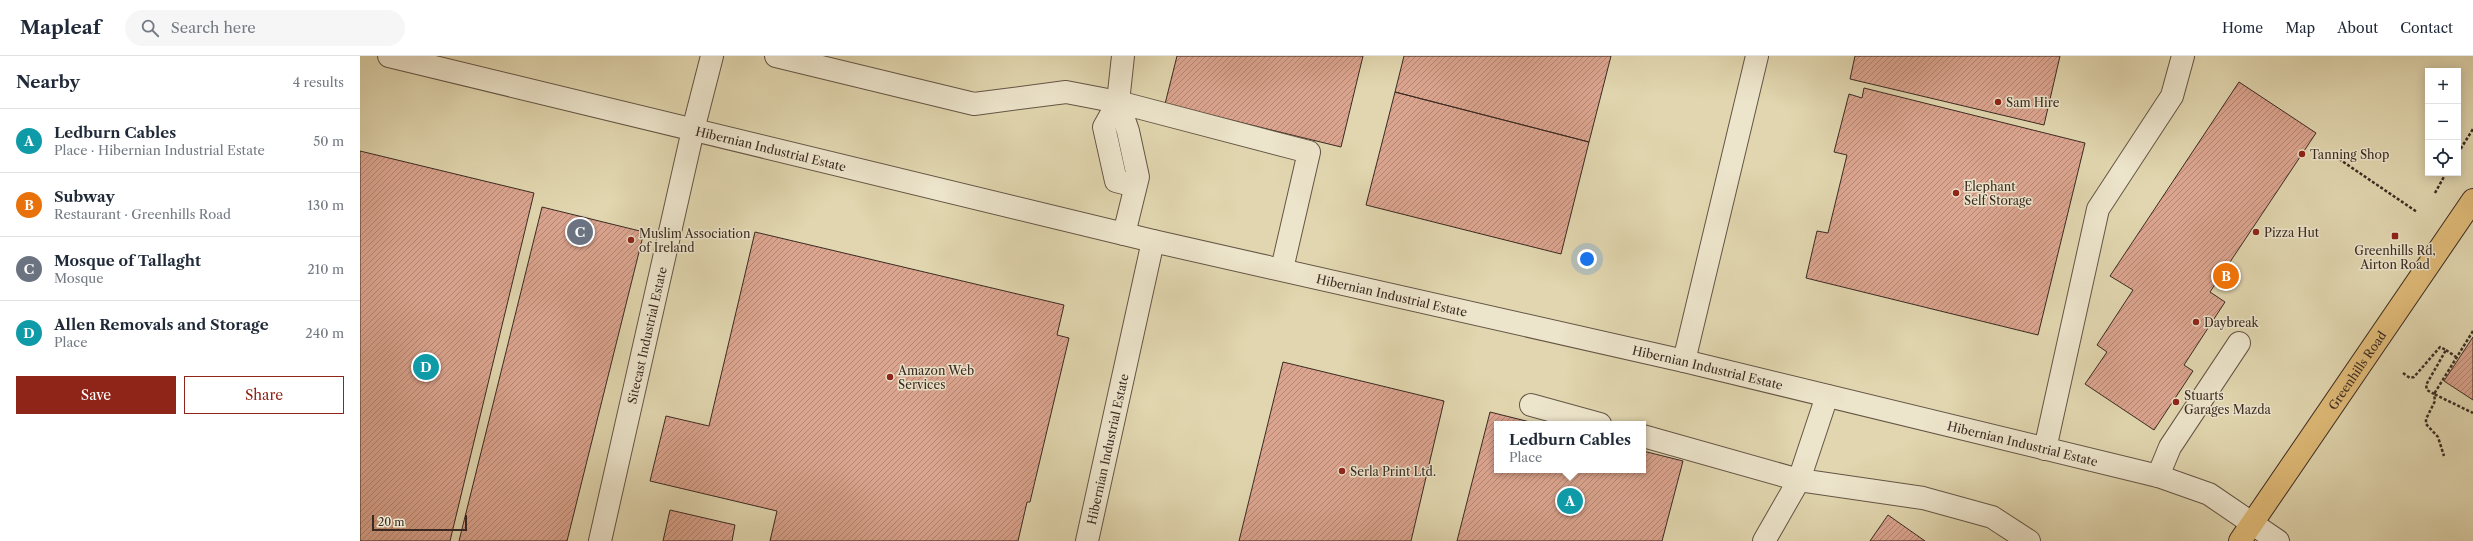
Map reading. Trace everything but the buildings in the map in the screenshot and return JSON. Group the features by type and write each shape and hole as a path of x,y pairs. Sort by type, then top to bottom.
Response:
{"main road":[{"name":"Greenhills Road","path":"2246,532 2473,200"}],"street":[{"name":"Hibernian Industrial Estate","path":"389,56 1153,241 1684,361 2158,476 2209,494 2246,532 2278,541"},
{"name":"Sitecast Industrial Estate","path":"600,541 693,130 712,56"},
{"path":"776,56 974,104 1066,92 1118,102 1309,152 1282,269"},
{"path":"1123,56 1118,102 1104,127 1116,181 1135,186 1124,234"},
{"path":"1684,361 1757,56"},
{"path":"2045,449 2098,209 2172,96 2183,56"},
{"name":"Hibernian Industrial Estate","path":"1087,541 1153,241"},
{"path":"2158,476 2170,447 2238,343"},
{"path":"1764,541 1799,480 1827,396"},
{"path":"1532,405 1589,421"},
{"path":"1646,437 1799,480 1923,498 1992,517 2029,541"}],"path":[{"path":"2461,148 2473,129"},
{"path":"2339,159 2417,212"},
{"path":"2435,193 2444,176"},
{"path":"2444,456 2438,437 2426,424 2426,419 2435,400 2434,394 2473,331"},
{"path":"2403,373 2410,378 2414,377 2440,347 2456,357"},
{"path":"2446,350 2426,385 2427,390 2473,413"}],"place":[{"name":"Sam Hire","path":"1998,102"},
{"name":"Tanning Shop","path":"2302,154"},
{"name":"Elephant Self Storage","path":"1956,193"},
{"name":"Mosque of Tallaght","path":"580,232"},
{"name":"Pizza Hut","path":"2256,232"},
{"name":"Greenhills Rd, Airton Road","path":"2395,236"},
{"name":"Muslim Association of Ireland","path":"631,240"},
{"name":"Subway","path":"2226,276"},
{"name":"Daybreak","path":"2196,322"},
{"name":"Allen Removals and Storage","path":"426,367"},
{"name":"Amazon Web Services","path":"890,377"},
{"name":"Stuarts Garages Mazda","path":"2176,402"},
{"name":"Serla Print Ltd.","path":"1342,471"},
{"name":"Ledburn Cables","path":"1570,501"}]}
